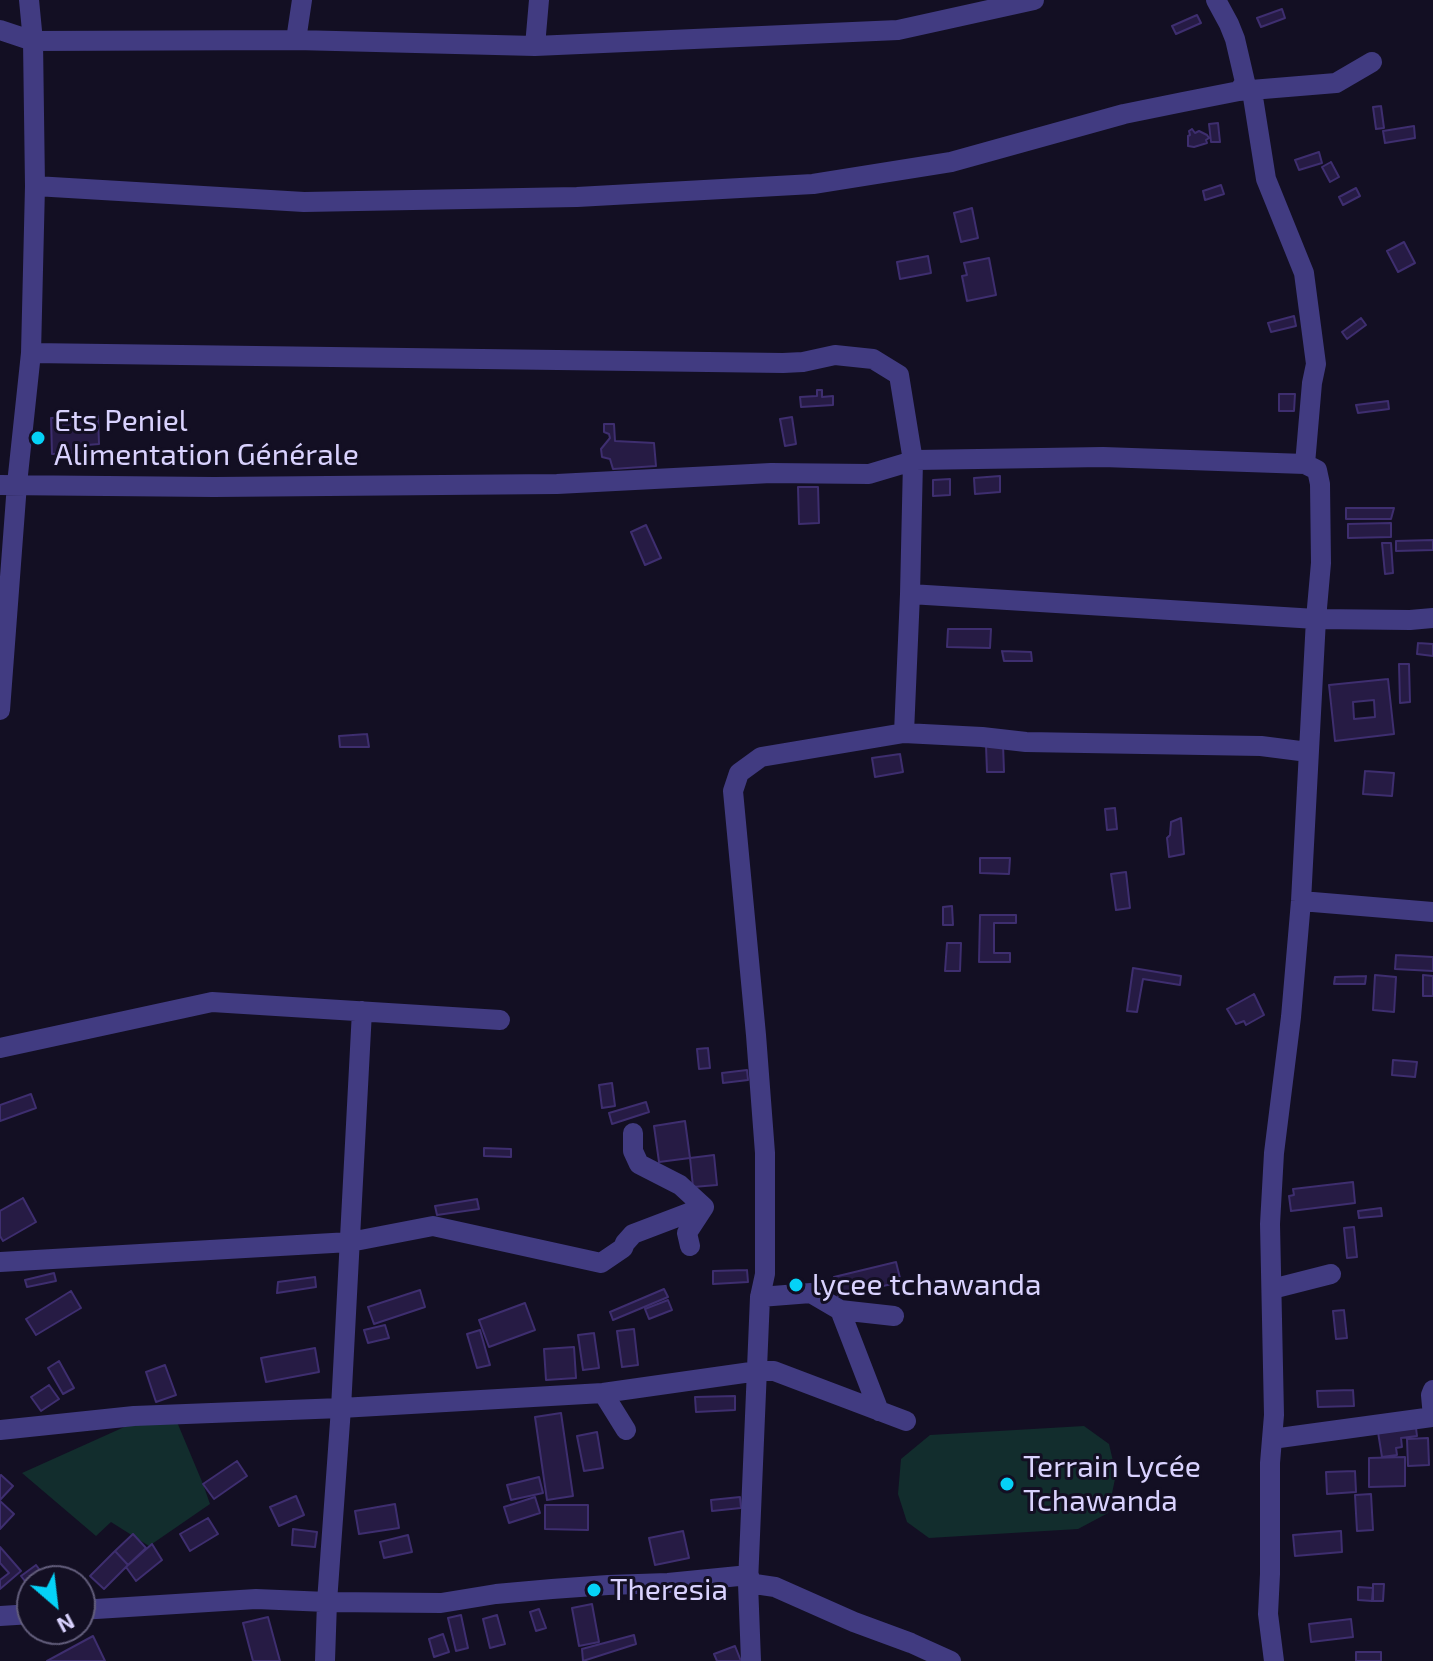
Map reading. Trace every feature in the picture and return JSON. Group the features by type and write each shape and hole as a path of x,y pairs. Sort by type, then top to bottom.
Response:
{"street":[{"path":"0,710 8,484 31,353 35,186 33,41 29,0"},
{"path":"296,40 302,0"},
{"path":"535,46 539,0"},
{"path":"0,30 33,41 296,40 535,46 898,30 1034,0"},
{"path":"1216,0 1235,39 1266,179 1304,273 1316,364 1305,464"},
{"path":"35,186 304,202 577,197 813,184 951,162 1124,114 1245,91 1336,83 1372,62"},
{"path":"31,353 783,363 835,355 873,359 899,375 913,461 904,733"},
{"path":"8,484 229,487 557,484 771,473 869,474 913,461 1103,457 1305,464 1317,470 1321,563 1301,901 1291,1017 1274,1153 1270,1224 1272,1439 1268,1614 1274,1661"},
{"path":"910,594 1316,619 1433,618"},
{"path":"751,1661 748,1579 760,1297 765,1274 765,1153 733,791 739,773 761,757 904,733 1026,742 1261,746 1308,752"},
{"path":"1301,901 1433,912"},
{"path":"0,1048 212,1002 500,1020"},
{"path":"325,1661 362,1011"},
{"path":"633,1133 633,1151 639,1164 680,1185 704,1207"},
{"path":"0,1262 350,1242 433,1226 601,1263 623,1248 633,1234 704,1207"},
{"path":"690,1246 687,1233 704,1207"},
{"path":"1272,1289 1331,1274"},
{"path":"760,1297 811,1293 840,1310 894,1316"},
{"path":"840,1310 879,1411"},
{"path":"0,1430 134,1416 603,1393 758,1371 774,1371 906,1421"},
{"path":"1272,1439 1433,1417 1433,1390"},
{"path":"603,1393 626,1430"},
{"path":"96,1609 256,1599 441,1603 538,1590 748,1579 775,1587 951,1661"}],"green space":[{"path":"177,1422 210,1504 149,1546 111,1522 96,1536 22,1473 131,1424"},
{"name":"Terrain Lycée Tchawanda","path":"1084,1426 1109,1444 1116,1474 1108,1513 1078,1529 929,1538 907,1522 898,1494 901,1459 930,1435"}],"building":[{"path":"1282,9 1285,18 1261,27 1257,18"},
{"path":"1197,15 1201,23 1176,34 1172,26"},
{"path":"1381,106 1384,128 1376,129 1373,107"},
{"path":"1218,123 1220,142 1211,142 1209,124"},
{"path":"1414,126 1415,138 1385,143 1383,131"},
{"path":"1192,129 1195,133 1199,131 1207,135 1207,143 1188,146 1189,131"},
{"path":"1319,152 1322,163 1299,170 1295,160"},
{"path":"1331,162 1339,177 1330,182 1322,167"},
{"path":"1221,185 1224,194 1205,200 1203,191"},
{"path":"1356,188 1360,196 1343,205 1339,197"},
{"path":"972,208 978,238 961,242 954,213"},
{"path":"1404,242 1415,263 1398,272 1387,251"},
{"path":"928,256 931,273 900,279 897,262"},
{"path":"989,258 996,295 967,301 962,276 967,275 964,263"},
{"path":"1294,316 1296,326 1271,332 1268,323"},
{"path":"1361,318 1366,325 1347,339 1342,332"},
{"path":"817,390 822,390 822,397 833,396 833,405 801,407 800,397 817,396"},
{"path":"1279,394 1295,394 1294,411 1279,411"},
{"path":"1388,401 1389,409 1358,413 1356,405"},
{"path":"98,416 99,444 87,445 87,453 52,454 51,418"},
{"path":"792,417 796,444 785,446 780,419"},
{"path":"604,424 614,424 615,441 654,443 656,466 613,469 610,459 602,457 601,449 610,438 604,432"},
{"path":"1000,476 1000,492 975,494 974,478"},
{"path":"950,479 950,495 933,496 933,480"},
{"path":"798,487 818,487 819,523 799,524"},
{"path":"1346,508 1394,508 1391,519 1346,519"},
{"path":"1391,523 1391,537 1348,538 1348,524"},
{"path":"646,525 661,558 645,565 631,532"},
{"path":"1433,540 1433,550 1396,551 1396,541"},
{"path":"1382,543 1391,543 1393,573 1385,574"},
{"path":"948,629 991,629 990,648 947,647"},
{"path":"1418,643 1433,644 1433,656 1417,654"},
{"path":"1002,651 1031,652 1032,661 1004,661"},
{"path":"1399,664 1409,664 1410,702 1400,703"},
{"path":"1388,679 1394,734 1335,741 1329,685","holes":["1374,700 1375,717 1354,719 1353,702"]},
{"path":"367,734 369,747 340,747 339,736"},
{"path":"1003,744 1004,772 987,772 986,745"},
{"path":"900,754 903,772 875,777 872,758"},
{"path":"1365,771 1394,773 1392,796 1363,794"},
{"path":"1115,808 1117,829 1107,830 1105,809"},
{"path":"1181,818 1184,854 1169,857 1167,838 1171,822"},
{"path":"980,858 1010,858 1009,874 980,873"},
{"path":"1126,872 1130,908 1116,910 1111,874"},
{"path":"952,906 953,925 943,925 943,907"},
{"path":"980,915 1016,915 1016,923 994,923 994,953 1010,953 1010,962 979,962"},
{"path":"947,943 961,943 960,971 945,971"},
{"path":"1396,955 1433,957 1433,971 1395,969"},
{"path":"1133,968 1181,976 1180,985 1143,979 1137,1012 1127,1011"},
{"path":"1375,975 1396,977 1394,1012 1373,1010"},
{"path":"1423,975 1433,976 1433,996 1423,996"},
{"path":"1366,976 1365,984 1334,984 1335,977"},
{"path":"1254,994 1264,1015 1246,1025 1244,1021 1236,1024 1227,1009"},
{"path":"708,1048 710,1068 699,1069 697,1049"},
{"path":"1393,1060 1417,1062 1415,1077 1392,1075"},
{"path":"747,1070 748,1080 723,1083 722,1073"},
{"path":"612,1083 615,1106 602,1108 599,1085"},
{"path":"31,1094 36,1108 0,1121 0,1105"},
{"path":"646,1102 649,1112 612,1124 609,1113"},
{"path":"685,1121 690,1158 659,1162 654,1126"},
{"path":"484,1148 511,1149 511,1157 484,1156"},
{"path":"714,1155 717,1185 693,1187 690,1158"},
{"path":"1353,1182 1355,1203 1291,1211 1289,1196 1294,1195 1293,1189"},
{"path":"23,1198 36,1222 3,1241 0,1236 0,1211"},
{"path":"477,1199 479,1209 437,1215 435,1206"},
{"path":"1381,1208 1382,1216 1359,1218 1358,1211"},
{"path":"1354,1227 1357,1257 1347,1258 1344,1228"},
{"path":"896,1262 901,1282 838,1296 834,1277"},
{"path":"747,1270 748,1282 713,1284 713,1271"},
{"path":"54,1273 56,1281 27,1287 25,1280"},
{"path":"315,1277 316,1287 277,1293 278,1282"},
{"path":"664,1289 668,1297 613,1320 610,1312"},
{"path":"420,1290 425,1307 374,1324 368,1307"},
{"path":"71,1291 81,1308 36,1335 26,1319"},
{"path":"668,1300 672,1310 649,1319 645,1309"},
{"path":"525,1303 535,1330 489,1347 479,1320"},
{"path":"1344,1310 1347,1338 1336,1339 1333,1311"},
{"path":"385,1325 389,1338 368,1343 364,1330"},
{"path":"634,1329 638,1365 622,1367 617,1331"},
{"path":"480,1330 490,1365 477,1368 467,1334"},
{"path":"594,1333 599,1368 583,1370 578,1335"},
{"path":"574,1347 576,1378 546,1380 544,1349"},
{"path":"315,1348 319,1372 266,1382 261,1358"},
{"path":"59,1361 74,1388 63,1394 48,1368"},
{"path":"165,1365 176,1395 156,1402 146,1372"},
{"path":"49,1385 59,1399 41,1411 31,1397"},
{"path":"1353,1390 1354,1406 1318,1407 1317,1391"},
{"path":"735,1396 735,1410 696,1412 695,1397"},
{"path":"561,1413 573,1496 547,1500 535,1417"},
{"path":"1416,1428 1417,1436 1401,1438 1402,1447 1396,1448 1397,1455 1382,1457 1378,1432"},
{"path":"597,1432 603,1468 584,1471 577,1436"},
{"path":"1428,1438 1429,1465 1408,1466 1407,1439"},
{"path":"1405,1457 1405,1486 1369,1487 1369,1458"},
{"path":"237,1461 247,1476 214,1499 203,1484"},
{"path":"1355,1471 1356,1492 1327,1494 1326,1472"},
{"path":"0,1476 13,1486 0,1500"},
{"path":"539,1477 543,1493 511,1500 507,1485"},
{"path":"1371,1494 1373,1530 1357,1531 1355,1495"},
{"path":"296,1496 304,1515 279,1526 270,1507"},
{"path":"535,1497 540,1513 509,1523 504,1507"},
{"path":"740,1497 741,1508 712,1511 711,1500"},
{"path":"0,1501 14,1514 0,1529"},
{"path":"395,1504 399,1528 359,1534 355,1511"},
{"path":"545,1505 588,1505 588,1530 545,1529"},
{"path":"208,1518 218,1534 190,1551 180,1534"},
{"path":"293,1529 317,1532 315,1547 292,1545"},
{"path":"683,1531 689,1558 655,1565 649,1538"},
{"path":"1341,1531 1342,1552 1295,1556 1293,1535"},
{"path":"133,1534 146,1548 128,1565 115,1551"},
{"path":"408,1535 412,1552 384,1558 380,1542"},
{"path":"152,1544 162,1560 136,1581 126,1567"},
{"path":"0,1547 16,1565 16,1575 0,1589 0,1580 9,1573 0,1563"},
{"path":"115,1551 128,1565 104,1589 96,1582 96,1570"},
{"path":"1373,1584 1384,1584 1383,1601 1373,1601"},
{"path":"1358,1587 1373,1588 1372,1601 1358,1600"},
{"path":"592,1604 599,1642 579,1646 572,1608"},
{"path":"539,1609 546,1628 536,1631 530,1612"},
{"path":"461,1615 468,1648 456,1651 448,1618"},
{"path":"497,1615 505,1644 490,1648 483,1619"},
{"path":"268,1617 280,1661 253,1661 243,1623"},
{"path":"1351,1619 1353,1637 1311,1642 1309,1624"},
{"path":"443,1634 449,1652 434,1657 429,1639"},
{"path":"634,1635 636,1644 583,1661 582,1649"},
{"path":"96,1642 105,1661 47,1661 76,1645 96,1645"},
{"path":"735,1646 741,1661 717,1661 714,1654"},
{"path":"1356,1652 1381,1652 1381,1661 1356,1661"}],"place":[{"name":"Ets Peniel Alimentation Générale","path":"38,438"},
{"name":"lycee tchawanda","path":"796,1285"},
{"name":"Terrain Lycée Tchawanda","path":"1007,1484"},
{"name":"Theresia","path":"594,1590"}]}
